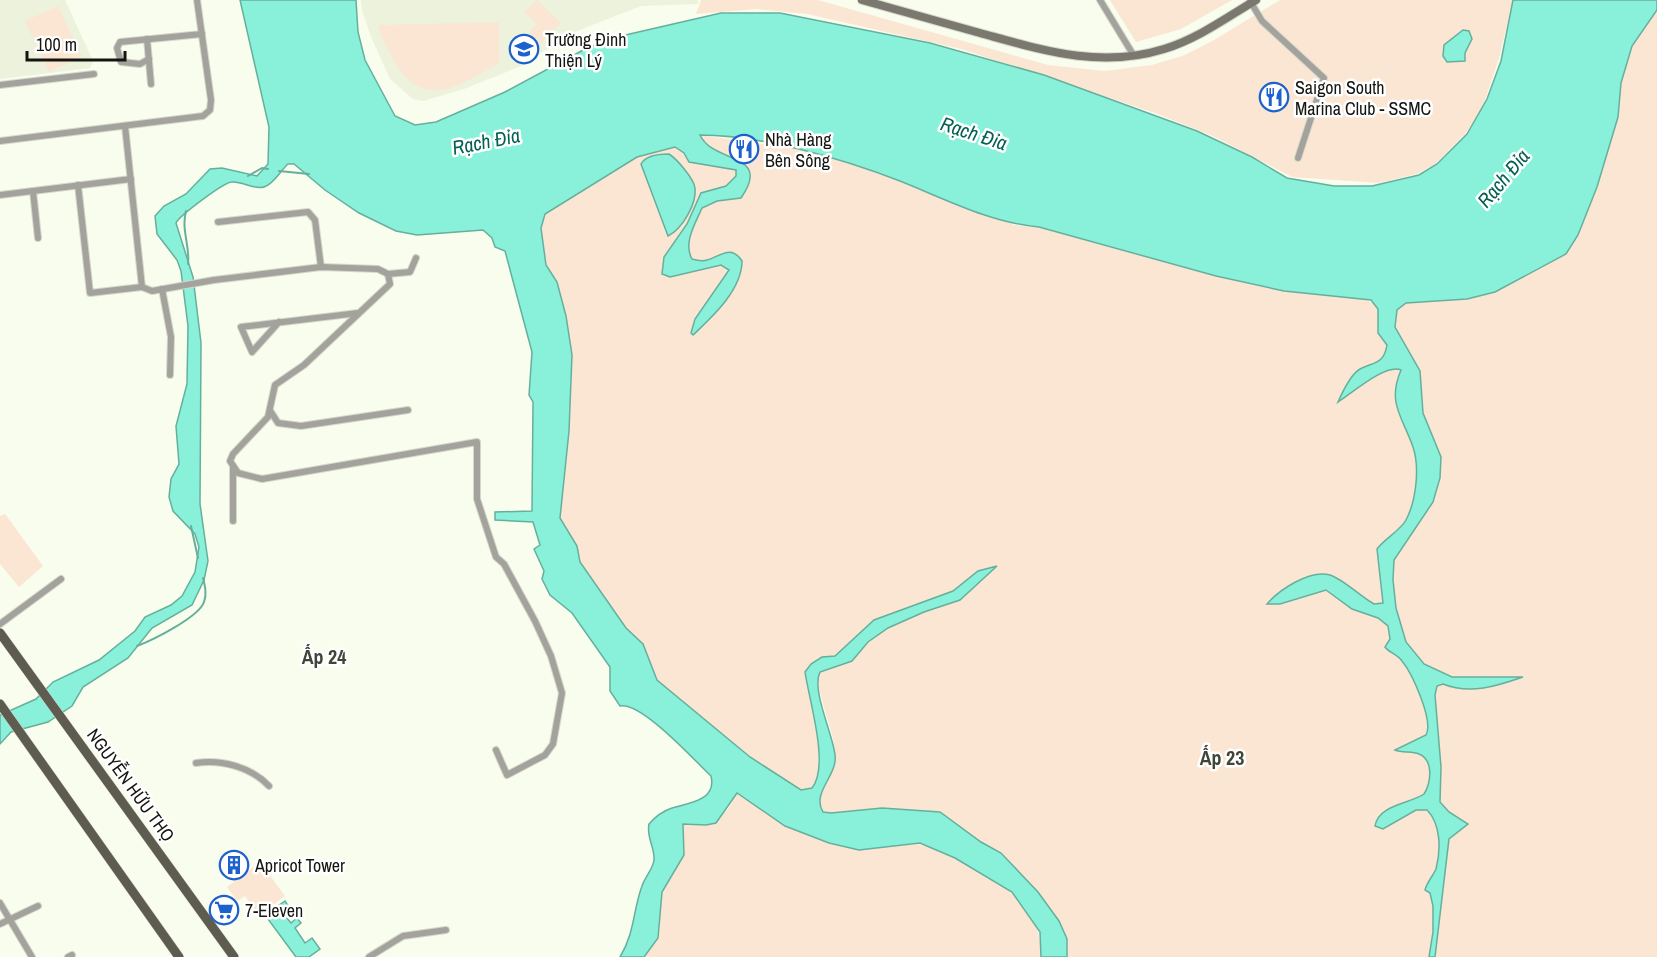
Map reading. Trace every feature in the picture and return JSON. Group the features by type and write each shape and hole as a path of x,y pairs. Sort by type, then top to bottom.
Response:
{"main road":[{"path":"861,0 1058,54 1091,58 1134,56 1191,39 1252,1"},
{"name":"NGUYỄN HỮU THỌ","path":"0,633 234,957"},
{"path":"0,704 179,957"}],"street":[{"path":"0,141 203,116 210,110 212,100 197,0"},
{"path":"1100,0 1134,56"},
{"path":"1252,1 1262,21 1324,78 1298,158"},
{"path":"149,59 140,64 121,62 117,48 120,42 202,33"},
{"path":"147,39 151,84"},
{"path":"0,85 94,74"},
{"path":"125,126 142,287"},
{"path":"0,195 131,179"},
{"path":"78,185 90,293 142,287 152,291 214,280 321,267 378,269 388,274 410,272 416,258"},
{"path":"33,191 38,238"},
{"path":"218,222 308,212 315,220 321,267"},
{"path":"233,521 230,461 233,454 271,412 275,385 304,365 390,284 388,274"},
{"path":"162,289 171,337 170,375"},
{"path":"279,322 252,352 241,327 279,322 360,313"},
{"path":"271,412 278,423 301,426 408,410"},
{"path":"232,468 238,473 262,479 477,442 477,498 493,547 535,621 551,656 562,693 553,744 545,754 507,775 496,750"},
{"path":"0,624 61,579"},
{"path":"196,763 236,766 252,772 269,786"},
{"path":"0,903 32,957"},
{"path":"0,924 38,906"},
{"path":"369,957 403,936 446,930"}],"shaded area":[{"path":"0,0 65,0 93,61 90,68 0,79"},
{"path":"361,0 698,0 698,4 641,6 572,33 521,66 464,89 423,101 413,99 390,79 372,39 362,11"},
{"path":"537,0 561,23 541,43 529,32 537,24 524,12"},
{"path":"701,0 818,0 1048,65 1104,71 1152,65 1185,55 1280,0 1513,0 1499,58 1481,112 1465,134 1435,164 1417,174 1379,183 1292,177 1213,136 1155,113 961,49 807,14 756,9 696,14"},
{"path":"1110,0 1232,0 1181,29 1136,42"},
{"path":"58,6 82,57 49,72 25,21"},
{"path":"1657,10 1657,957 1067,957 1067,939 1059,921 1038,892 1001,853 981,842 940,812 882,808 831,813 823,812 820,805 822,791 832,770 835,756 818,675 824,669 852,661 868,642 888,628 924,612 947,605 978,571 953,591 874,620 835,656 822,657 807,668 818,746 818,778 812,788 801,790 750,757 656,680 643,644 626,628 580,562 577,546 560,518 569,431 572,355 557,282 546,265 541,228 545,214 637,157 675,147 700,135 791,148 883,174 1014,225 1039,227 1216,276 1284,291 1363,298 1376,305 1467,299 1495,292 1597,187 1618,117 1621,83 1632,46"},
{"path":"499,22 499,63 469,80 442,90 429,90 416,86 404,76 380,34 379,25"},
{"path":"5,514 43,566 19,587 0,564 0,516"},
{"path":"737,793 744,799 905,845 927,846 948,855 991,879 1017,898 1035,923 1040,939 1041,957 644,957 658,938 662,892 684,855 683,824 706,825 728,809"},
{"path":"260,862 285,896 259,915 245,896 237,901 227,887"}],"water":[{"name":"Rạch Đỉa","path":"240,0 356,0 358,32 365,60 395,116 415,125 436,122 505,92 587,48 621,36 721,13 780,13 930,43 1044,75 1197,131 1252,157 1287,178 1334,186 1372,186 1419,175 1437,164 1467,134 1487,99 1501,61 1513,0 1657,0 1657,10 1632,46 1621,83 1618,117 1597,187 1578,235 1566,254 1495,292 1467,299 1406,303 1397,310 1395,327 1420,371 1423,413 1441,457 1440,478 1433,502 1394,560 1393,580 1396,608 1406,642 1424,664 1452,677 1523,677 1483,688 1463,689 1443,684 1437,686 1435,695 1441,767 1440,802 1449,812 1468,824 1449,839 1435,957 1429,957 1433,932 1433,906 1430,893 1425,890 1438,862 1439,838 1435,822 1427,810 1416,810 1383,829 1375,826 1377,819 1388,809 1424,794 1430,772 1424,757 1416,753 1395,750 1426,735 1428,728 1425,709 1411,676 1400,659 1385,647 1390,639 1388,626 1378,618 1352,609 1326,590 1280,604 1267,604 1296,582 1322,574 1341,580 1374,604 1383,603 1377,549 1406,520 1414,494 1416,465 1413,447 1396,401 1395,392 1401,370 1395,369 1378,375 1338,402 1353,375 1360,369 1378,362 1386,351 1387,345 1378,333 1378,309 1371,300 1284,291 1216,276 1039,227 1003,221 853,165 802,150 749,139 700,135 716,151 746,165 750,173 749,183 741,198 717,201 702,208 691,234 689,247 692,259 705,261 730,252 742,261 741,272 732,292 693,335 691,333 695,319 729,270 721,265 670,277 662,274 664,257 687,224 701,193 726,186 736,176 736,170 689,162 684,153 675,147 637,157 545,214 541,228 546,265 557,282 566,316 572,355 569,431 560,518 577,546 580,562 626,628 643,644 657,680 750,757 801,790 812,788 817,778 819,765 817,732 805,672 811,664 822,657 835,656 874,620 953,591 978,571 997,566 960,600 924,612 888,628 868,642 852,661 820,672 818,690 835,762 822,791 820,805 823,812 831,813 882,808 940,812 981,842 1001,853 1038,892 1059,921 1067,939 1067,957 1041,957 1040,932 1012,892 955,858 920,843 859,850 829,843 785,826 737,793 716,823 683,824 684,855 662,892 658,938 644,957 620,957 631,930 642,886 653,863 654,855 649,824 665,811 706,796 712,784 711,776 654,722 629,707 620,706 610,691 610,667 572,613 550,595 542,579 544,571 534,549 540,545 533,522 495,520 495,512 532,511 533,402 529,395 532,352 505,251 495,247 492,238 483,230 417,235 396,231 359,213 325,190 294,164 288,164 274,180 264,187 236,182 227,183 202,200 176,223 193,277 201,343 200,504 208,561 204,580 192,605 152,628 128,658 83,687 72,706 48,722 11,732 0,744 0,715 36,699 53,682 99,660 135,631 145,617 171,605 182,596 195,572 199,547 195,534 173,511 169,497 171,479 179,464 176,426 187,384 188,326 181,271 177,260 157,234 155,216 164,206 186,194 210,169 222,168 257,176 268,164 269,127"},
{"path":"1463,30 1469,31 1472,39 1465,53 1465,61 1447,62 1443,56 1444,45"},
{"path":"669,154 694,184 695,194 688,215 668,236 641,164 650,157"},
{"path":"285,901 292,912 286,917 291,923 297,918 301,923 295,928 305,943 312,938 320,949 309,957 296,957 265,915"}],"waterway":[{"path":"248,176 262,168 268,169"},
{"path":"279,171 309,174"},
{"path":"186,211 184,225 188,264"},
{"path":"191,526 198,558"},
{"path":"137,646 175,627 200,608 205,596 203,578"}],"place":[{"name":"Trường Đinh Thiện Lý","path":"524,49"},
{"name":"Saigon South Marina Club - SSMC","path":"1274,97"},
{"name":"Nhà Hàng Bên Sông","path":"744,149"},
{"name":"Apricot Tower","path":"234,865"},
{"name":"7-Eleven","path":"224,910"}],"district":[{"name":"Ấp 24","path":"324,656"},
{"name":"Ấp 23","path":"1222,757"}]}
